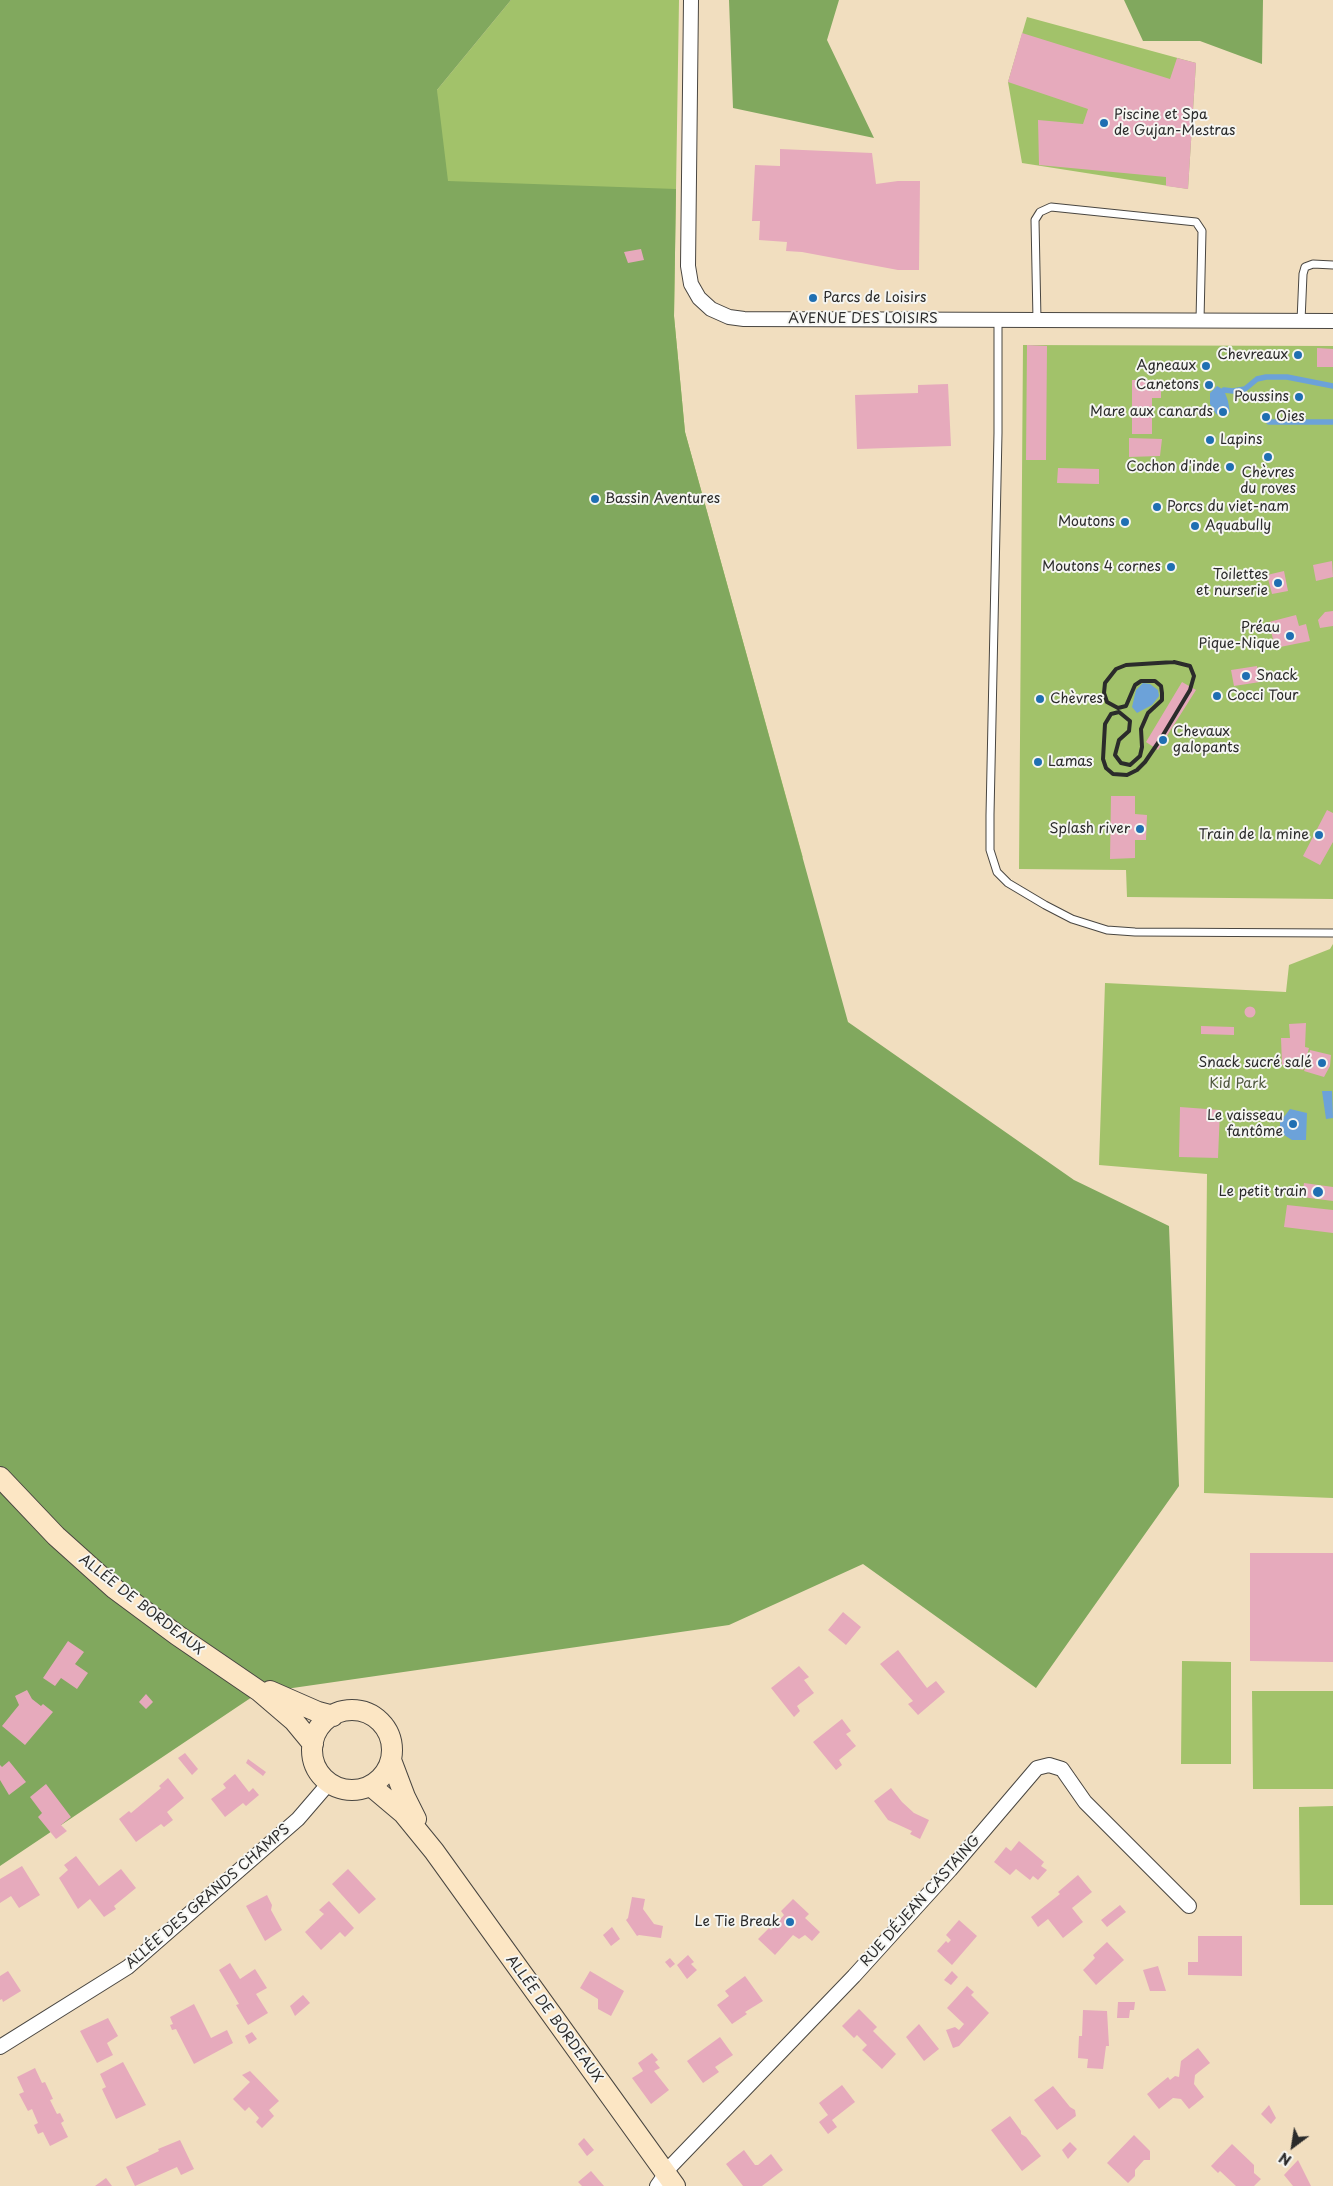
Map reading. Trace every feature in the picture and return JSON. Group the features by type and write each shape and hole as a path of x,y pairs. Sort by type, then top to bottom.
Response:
{"main road":[{"name":"ALLÉE DE BORDEAUX","path":"0,1477 56,1536 115,1589 284,1712 313,1744"},
{"name":"ALLÉE DE BORDEAUX","path":"222,1666 298,1704 333,1716"},
{"path":"354,1710 367,1713 378,1720 384,1727 390,1739 390,1760 385,1773 371,1786 356,1790 342,1789 329,1783 317,1770 313,1757 313,1744 317,1730 326,1720 333,1716 341,1712 354,1710"},
{"name":"ALLÉE DE BORDEAUX","path":"390,1760 405,1798 434,1851"},
{"name":"ALLÉE DE BORDEAUX","path":"371,1786 403,1813 434,1851 666,2182"}],"street":[{"name":"AVENUE DES LOISIRS","path":"691,0 688,266 690,284 699,298 711,309 729,317 744,318 1333,321"},
{"name":"RUE DÉJEAN CASTAING","path":"666,2182 671,2166 854,1976 950,1870 1037,1768 1049,1765 1062,1769 1085,1802 1189,1906"},
{"name":"ALLÉE DES GRANDS CHAMPS","path":"0,2047 128,1967 298,1818 329,1783"}],"lane":[{"path":"1037,320 1034,220 1040,212 1051,207 1196,222 1202,230 1200,320"},
{"path":"1301,321 1302,274 1305,267 1312,264 1333,265"},
{"path":"998,320 998,451 990,815 990,850 996,872 1008,883 1045,905 1072,919 1107,930 1135,932 1333,933"}],"green space":[{"path":"0,0 511,0 437,90 448,181 676,189 674,316 685,432 848,1022 1074,1180 1169,1226 1179,1486 1036,1688 863,1564 729,1625 258,1693 0,1866"},
{"name":"Bassin Aventures","path":"511,0 679,0 674,316 685,432 803,858 444,454 437,90"},
{"path":"729,0 839,0 827,40 874,138 733,108"},
{"path":"1124,0 1263,0 1262,64 1200,41 1143,41"},
{"name":"Piscine et Spa de Gujan-Mestras","path":"1027,17 1196,63 1188,189 1022,163 1008,82"},
{"path":"1023,345 1333,346 1333,899 1127,897 1126,870 1019,869"},
{"name":"Kid Park","path":"1333,944 1333,1498 1204,1493 1207,1174 1099,1165 1105,983 1286,992 1289,965 1330,949"},
{"path":"1182,1661 1231,1662 1231,1764 1181,1764"},
{"path":"1252,1691 1333,1691 1333,1789 1253,1789"},
{"path":"1333,1806 1333,1905 1300,1905 1299,1807"}],"water":[{"path":"1217,386 1224,390 1228,401 1230,412 1223,417 1216,414 1210,404 1210,393"},
{"path":"1143,683 1150,684 1158,690 1159,696 1152,705 1137,713 1132,707 1136,690"},
{"path":"1322,1091 1332,1091 1333,1118 1326,1119"},
{"name":"Le vaisseau fantôme","path":"1290,1109 1307,1113 1306,1140 1292,1140 1280,1130 1280,1122"}],"building":[{"name":"Piscine et Spa de Gujan-Mestras","path":"1022,33 1170,79 1177,58 1196,63 1188,189 1166,186 1166,177 1039,165 1038,120 1083,124 1088,109 1008,82"},
{"path":"780,149 872,153 876,184 920,181 919,270 898,270 802,252 786,251 787,242 759,240 760,221 752,221 755,165 780,166"},
{"path":"641,249 644,260 628,263 624,252"},
{"path":"1027,345 1047,346 1046,460 1026,460"},
{"path":"1317,348 1333,349 1333,367 1317,367"},
{"path":"1132,380 1161,380 1161,398 1152,398 1152,434 1132,434"},
{"path":"948,384 951,446 857,449 855,395 918,393 918,385"},
{"path":"1129,438 1162,439 1160,456 1129,457"},
{"path":"1058,468 1099,469 1099,484 1057,483"},
{"path":"1332,561 1333,577 1316,581 1313,565"},
{"name":"Toilettes et nurserie","path":"1284,571 1288,591 1272,594 1267,575"},
{"path":"1333,611 1333,626 1320,628 1318,620 1325,612"},
{"name":"Préau Pique-Nique","path":"1296,615 1299,626 1306,624 1310,641 1275,648 1269,622"},
{"name":"Snack","path":"1257,666 1260,682 1234,686 1231,670"},
{"path":"1182,682 1196,690 1158,750 1146,742"},
{"path":"1111,796 1135,796 1135,814 1147,815 1146,840 1135,840 1135,858 1110,859"},
{"path":"1327,810 1333,813 1333,842 1320,865 1303,856"},
{"path":"1250,1006 1256,1012 1250,1018 1244,1012"},
{"path":"1306,1023 1305,1047 1309,1048 1303,1070 1282,1065 1281,1038 1290,1038 1289,1024"},
{"path":"1201,1026 1234,1027 1234,1035 1201,1034"},
{"path":"1310,1050 1331,1055 1330,1066 1324,1077 1304,1071"},
{"path":"1180,1107 1220,1110 1218,1158 1179,1157"},
{"name":"Le petit train","path":"1304,1183 1333,1187 1333,1201 1302,1197"},
{"path":"1287,1205 1333,1210 1333,1233 1284,1227"},
{"path":"1250,1553 1333,1553 1333,1662 1250,1661"},
{"path":"843,1612 861,1627 846,1645 828,1630"},
{"path":"68,1641 84,1652 75,1664 88,1673 77,1689 61,1678 55,1686 43,1678"},
{"path":"898,1650 927,1688 936,1681 945,1692 918,1715 908,1704 913,1701 880,1664"},
{"path":"799,1666 809,1677 804,1680 814,1693 797,1706 800,1711 794,1717 771,1688"},
{"path":"27,1690 32,1699 41,1706 43,1704 53,1712 25,1745 2,1726 19,1705 15,1696"},
{"path":"146,1694 153,1702 146,1709 139,1702"},
{"path":"842,1719 851,1731 846,1734 856,1746 839,1760 842,1765 836,1770 813,1742"},
{"path":"185,1753 198,1769 192,1775 178,1758"},
{"path":"248,1759 266,1772 263,1776 246,1763"},
{"path":"9,1761 26,1782 9,1795 0,1780 0,1765 2,1767"},
{"path":"235,1774 249,1792 253,1788 259,1795 246,1806 243,1803 225,1817 211,1799 226,1788 223,1784"},
{"path":"168,1778 184,1798 167,1812 173,1820 164,1827 161,1824 136,1842 119,1819 129,1811 131,1813 161,1788 159,1786"},
{"path":"46,1784 71,1817 61,1825 67,1831 56,1839 38,1817 42,1813 30,1797"},
{"path":"891,1788 914,1813 929,1820 920,1839 910,1834 912,1831 888,1820 874,1801"},
{"path":"1019,1841 1044,1862 1041,1866 1047,1870 1038,1880 1033,1876 1030,1880 1016,1869 1010,1875 994,1862 1006,1847 1011,1851"},
{"path":"76,1856 99,1886 121,1869 136,1888 114,1906 116,1909 104,1917 90,1899 78,1909 59,1878 68,1870 64,1865"},
{"path":"22,1866 40,1895 19,1908 11,1896 0,1903 0,1879"},
{"path":"348,1869 376,1899 359,1914 332,1884"},
{"path":"1078,1875 1092,1892 1072,1908 1083,1922 1063,1938 1048,1919 1038,1927 1031,1917 1060,1894 1058,1892"},
{"path":"267,1895 272,1905 271,1910 282,1930 265,1941 246,1906"},
{"path":"632,1897 645,1899 643,1909 654,1924 663,1926 661,1938 637,1936 626,1920"},
{"path":"793,1899 809,1914 805,1918 820,1932 812,1941 805,1935 799,1939 793,1935 775,1955 758,1939 769,1928 771,1930 784,1915 781,1911"},
{"path":"329,1901 354,1928 345,1937 340,1932 321,1950 305,1932 324,1914 319,1910"},
{"path":"1120,1905 1126,1912 1107,1927 1101,1920"},
{"path":"959,1920 977,1936 952,1965 937,1951 946,1941 948,1943 951,1940 946,1935"},
{"path":"612,1927 620,1939 611,1946 603,1935"},
{"path":"1198,1936 1242,1936 1242,1976 1188,1975 1188,1962 1198,1962"},
{"path":"1107,1942 1124,1960 1096,1985 1083,1970 1095,1958 1093,1955"},
{"path":"688,1955 694,1962 691,1964 697,1970 687,1979 677,1965"},
{"path":"670,1958 675,1964 670,1968 665,1962"},
{"path":"230,1963 240,1979 255,1969 267,1988 256,1994 268,2013 248,2025 236,2005 239,2004 219,1970"},
{"path":"1158,1966 1166,1991 1150,1991 1143,1970"},
{"path":"8,1971 21,1991 3,2002 2,1999 0,2000 0,1976"},
{"path":"590,1971 624,1991 611,2016 598,2009 598,1999 580,1988"},
{"path":"952,1971 958,1977 951,1985 944,1980"},
{"path":"745,1976 763,2001 745,2012 747,2014 732,2024 717,2005 729,1996 725,1991"},
{"path":"967,1986 974,1992 971,1995 989,2013 959,2046 953,2048 946,2030 955,2027 959,2030 964,2024 947,2008"},
{"path":"303,1995 310,2003 295,2016 290,2006"},
{"path":"1118,2002 1135,2002 1134,2010 1130,2010 1129,2018 1117,2018"},
{"path":"194,2004 211,2038 227,2030 233,2043 194,2064 176,2029 172,2030 170,2025 173,2024 170,2017"},
{"path":"859,2009 877,2027 873,2031 896,2054 882,2069 862,2050 867,2045 857,2035 854,2038 842,2026"},
{"path":"1083,2010 1107,2011 1109,2046 1106,2046 1103,2069 1087,2068 1088,2059 1078,2058 1079,2036 1082,2036"},
{"path":"108,2018 118,2036 107,2043 113,2055 97,2063 80,2031"},
{"path":"919,2024 939,2049 924,2061 906,2037"},
{"path":"252,2032 257,2039 249,2044 245,2036"},
{"path":"720,2037 733,2055 715,2067 719,2072 703,2083 687,2061"},
{"path":"1198,2048 1210,2063 1195,2075 1194,2084 1204,2097 1189,2109 1181,2099 1173,2098 1159,2109 1147,2094 1168,2077 1170,2080 1175,2076 1179,2077 1181,2061"},
{"path":"652,2053 658,2060 655,2062 660,2068 654,2071 669,2090 651,2104 632,2078 643,2071 638,2063"},
{"path":"123,2062 146,2105 116,2119 102,2089 106,2087 100,2074"},
{"path":"35,2068 42,2083 45,2082 53,2099 50,2100 57,2114 60,2113 64,2121 61,2123 68,2137 50,2146 43,2132 38,2134 34,2125 38,2123 32,2109 28,2111 19,2094 24,2092 17,2077"},
{"path":"250,2071 279,2101 269,2110 274,2116 262,2128 256,2122 259,2118 249,2107 245,2111 233,2099 250,2082 242,2075"},
{"path":"842,2085 855,2102 832,2120 837,2127 828,2134 819,2122 828,2115 819,2103"},
{"path":"1053,2086 1070,2107 1075,2110 1076,2116 1057,2130 1034,2100"},
{"path":"1269,2105 1276,2118 1271,2124 1261,2114"},
{"path":"1010,2116 1021,2131 1021,2134 1026,2137 1041,2156 1022,2171 991,2130"},
{"path":"1134,2135 1150,2151 1150,2160 1144,2160 1135,2170 1135,2176 1128,2183 1107,2163"},
{"path":"584,2138 594,2150 587,2156 578,2144"},
{"path":"180,2140 194,2169 181,2175 177,2167 135,2186 126,2167 159,2151 158,2149"},
{"path":"1070,2142 1077,2149 1068,2159 1062,2150"},
{"path":"1232,2144 1254,2165 1254,2173 1261,2179 1254,2186 1236,2186 1220,2171 1218,2173 1211,2166"},
{"path":"744,2150 755,2165 758,2165 771,2154 783,2170 762,2186 743,2186 726,2164"},
{"path":"1298,2160 1311,2186 1293,2186 1284,2175"},
{"path":"591,2171 604,2186 582,2186 578,2182"},
{"path":"106,2178 112,2186 95,2186"}],"waterway":[{"path":"1224,390 1245,389 1257,379 1266,377 1287,377 1333,386"},
{"path":"1269,422 1333,422"}],"railway":[{"path":"1174,662 1190,666 1194,676 1190,690 1145,762 1137,770 1127,775 1113,774 1106,768 1103,759 1105,724 1111,714 1119,712 1130,721 1129,731 1119,740 1115,755 1121,763 1130,765 1140,756 1142,747 1141,729 1148,713 1162,700 1162,693 1161,686 1155,681 1141,681 1135,685 1126,706 1118,708 1107,702 1104,693 1105,683 1116,669 1126,665 1174,662"}],"place":[{"name":"Piscine et Spa de Gujan-Mestras","path":"1104,123"},
{"name":"Parcs de Loisirs","path":"813,298"},
{"name":"Chevreaux","path":"1298,355"},
{"name":"Agneaux","path":"1206,366"},
{"name":"Canetons","path":"1209,385"},
{"name":"Poussins","path":"1299,397"},
{"name":"Mare aux canards","path":"1223,412"},
{"name":"Oies","path":"1266,417"},
{"name":"Lapins","path":"1210,440"},
{"name":"Chèvres du roves","path":"1268,457"},
{"name":"Cochon d'inde","path":"1230,467"},
{"name":"Bassin Aventures","path":"595,499"},
{"name":"Porcs du viet-nam","path":"1157,507"},
{"name":"Moutons","path":"1125,522"},
{"name":"Aquabully","path":"1195,526"},
{"name":"Moutons 4 cornes","path":"1171,567"},
{"name":"Toilettes et nurserie","path":"1278,583"},
{"name":"Préau Pique-Nique","path":"1290,636"},
{"name":"Snack","path":"1246,676"},
{"name":"Cocci Tour","path":"1217,696"},
{"name":"Chèvres","path":"1040,699"},
{"name":"Chevaux galopants","path":"1163,740"},
{"name":"Lamas","path":"1038,762"},
{"name":"Splash river","path":"1140,829"},
{"name":"Train de la mine","path":"1319,835"},
{"name":"Snack sucré salé","path":"1322,1063"},
{"name":"Le vaisseau fantôme","path":"1293,1124"},
{"name":"Le petit train","path":"1318,1192"},
{"name":"Le Tie Break","path":"790,1922"}]}
